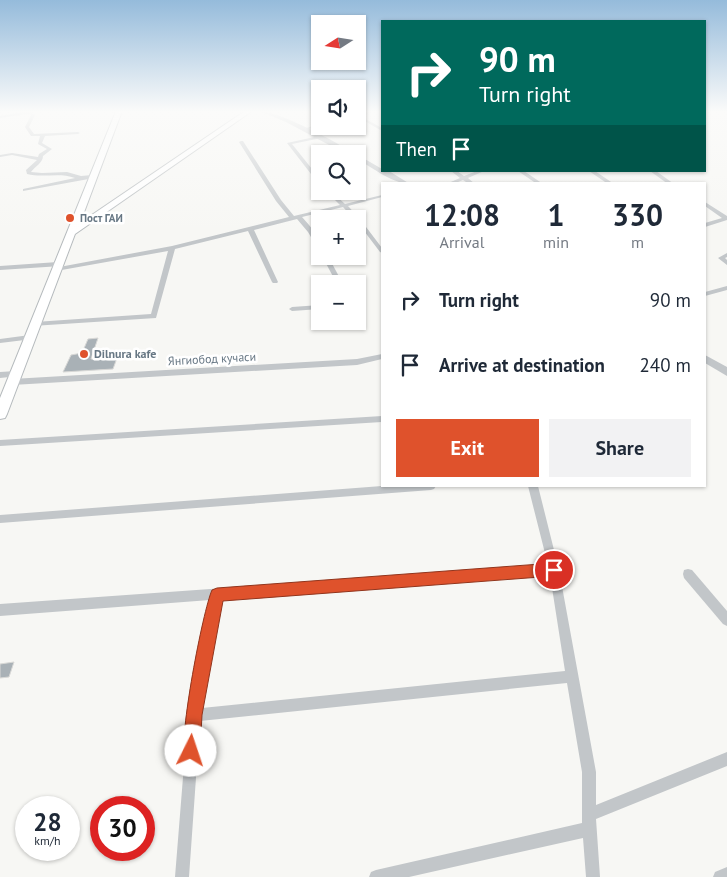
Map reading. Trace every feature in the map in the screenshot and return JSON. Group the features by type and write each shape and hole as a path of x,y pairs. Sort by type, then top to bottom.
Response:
{"main road":[{"path":"0,414 102,152"},
{"path":"72,232 187,152"},
{"path":"81,207 100,207 112,203"}],"street":[{"path":"46,152 28,171 29,173 36,176 66,172 80,178"},
{"path":"247,152 279,202 311,231"},
{"path":"296,152 311,171"},
{"path":"0,156 12,154 41,159"},
{"path":"366,161 381,170"},
{"path":"385,172 403,182"},
{"path":"455,172 471,182"},
{"path":"453,182 479,172"},
{"path":"522,172 538,182"},
{"path":"593,172 609,182"},
{"path":"654,172 669,182"},
{"path":"25,190 92,177"},
{"path":"0,268 57,267 172,248 381,196"},
{"path":"338,200 348,210"},
{"path":"706,205 727,218 706,225"},
{"path":"250,228 275,282"},
{"path":"366,231 381,250"},
{"path":"35,324 154,316 172,248"},
{"path":"727,255 721,258 727,263"},
{"path":"706,294 726,290"},
{"path":"292,309 311,308"},
{"path":"0,341 30,338"},
{"name":"Янгиобод кучаси","path":"0,375 14,378 357,362 381,357"},
{"path":"706,359 727,372"},
{"path":"0,442 381,419"},
{"path":"0,519 418,487"},
{"path":"532,487 554,570 589,772 589,822 593,877"},
{"path":"0,610 554,570"},
{"path":"688,574 727,620"},
{"path":"182,877 194,715 217,594"},
{"path":"194,715 572,676"},
{"path":"376,877 589,822 727,759"},
{"path":"720,877 727,874"}],"building":[{"name":"Dilnura kafe","path":"98,338 91,359 117,358 113,369 63,372 71,355 82,353 88,339"},
{"path":"14,662 9,677 0,678 0,664"}],"place":[{"name":"Пост ГАИ","path":"70,218"},
{"name":"Dilnura kafe","path":"84,354"}],"route":[{"path":"191,751 194,715 217,594 554,570"}]}
